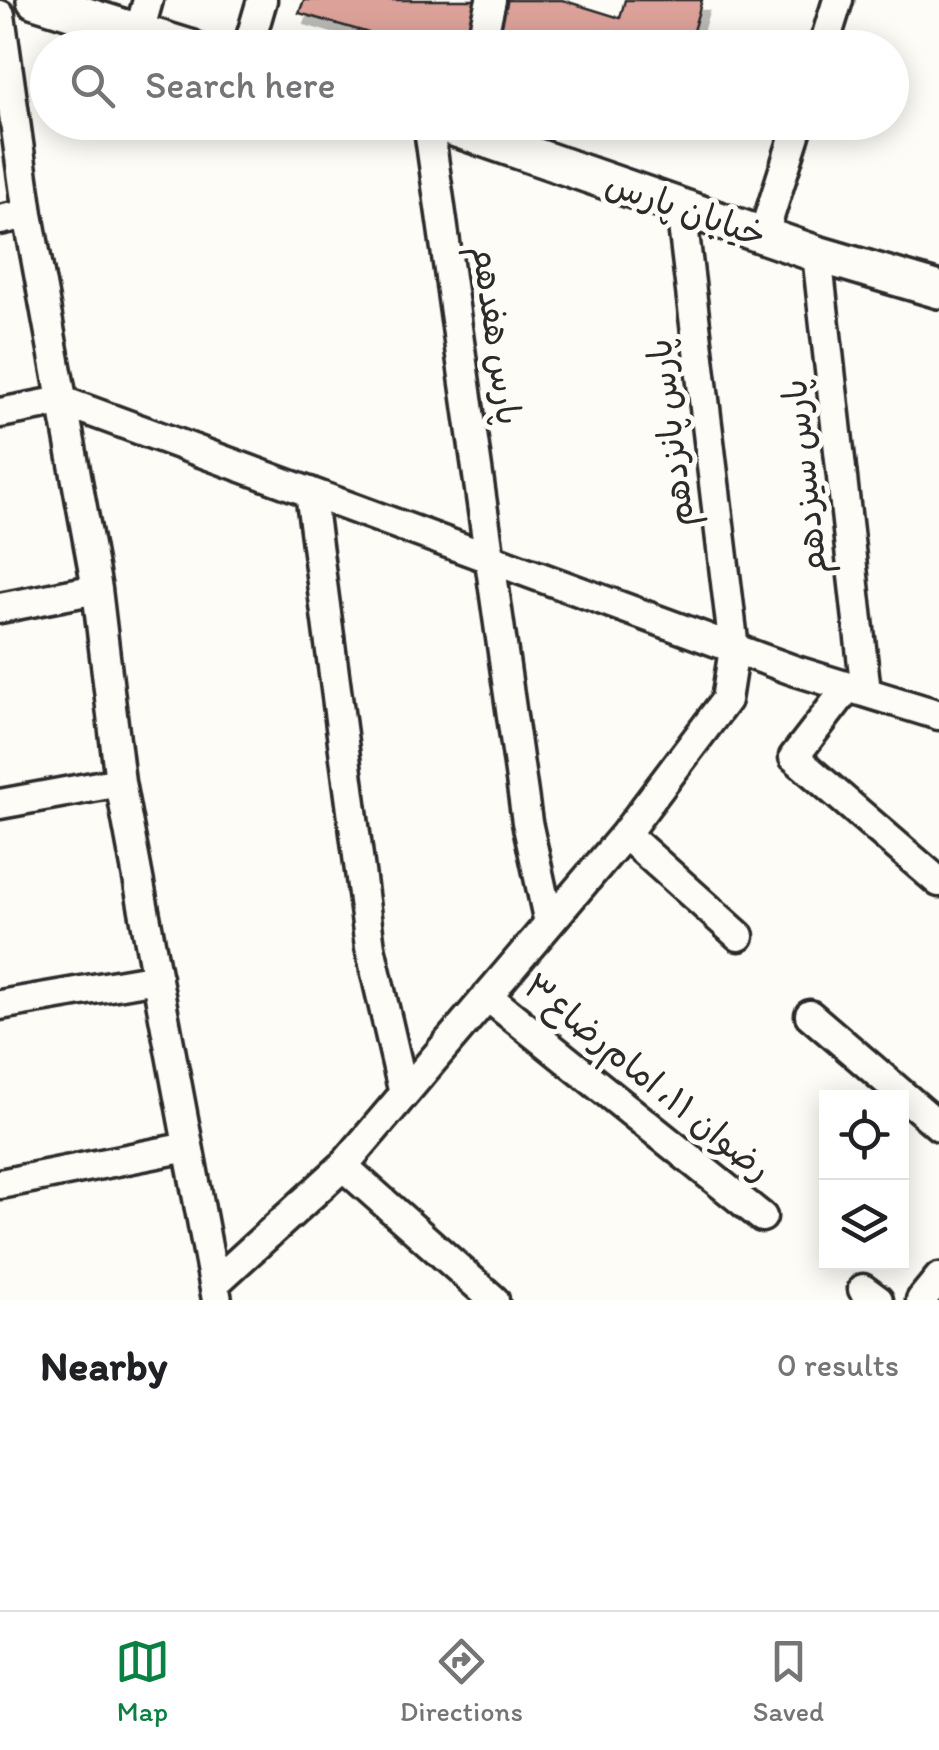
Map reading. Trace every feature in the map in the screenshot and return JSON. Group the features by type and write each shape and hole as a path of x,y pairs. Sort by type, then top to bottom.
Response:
{"main road":[{"path":"35,0 143,16"},
{"name":"خیابان پارس","path":"490,140 816,254 939,290"}],"street":[{"path":"253,30 262,0"},
{"path":"484,30 491,0"},
{"path":"829,30 838,0"},
{"path":"0,15 28,214 97,588 120,782 215,1292"},
{"name":"پارس‌ هفدهم","path":"447,140 491,559 527,822 549,923"},
{"path":"763,236 793,140"},
{"name":"پارس‌ پانزدهم","path":"215,1292 343,1166 625,834 726,700 734,648 681,208"},
{"path":"0,220 28,214"},
{"name":"پارس‌ سیزدهم","path":"816,254 857,690"},
{"path":"0,413 62,401 734,648 939,714"},
{"path":"310,492 370,947 404,1094"},
{"path":"0,608 97,588"},
{"path":"857,690 794,757 939,882"},
{"path":"0,804 120,782"},
{"path":"625,834 739,936"},
{"path":"0,1005 157,978"},
{"name":"رضوان ۱۱، امام‌رضا‌ع‌۳","path":"488,996 762,1217"},
{"path":"810,1014 939,1126"},
{"path":"0,1184 188,1148"},
{"path":"343,1166 494,1300"},
{"path":"922,1300 939,1278"}],"building":[{"path":"304,0 562,0 620,18 625,0 702,0 693,30 358,30 299,13"}]}
